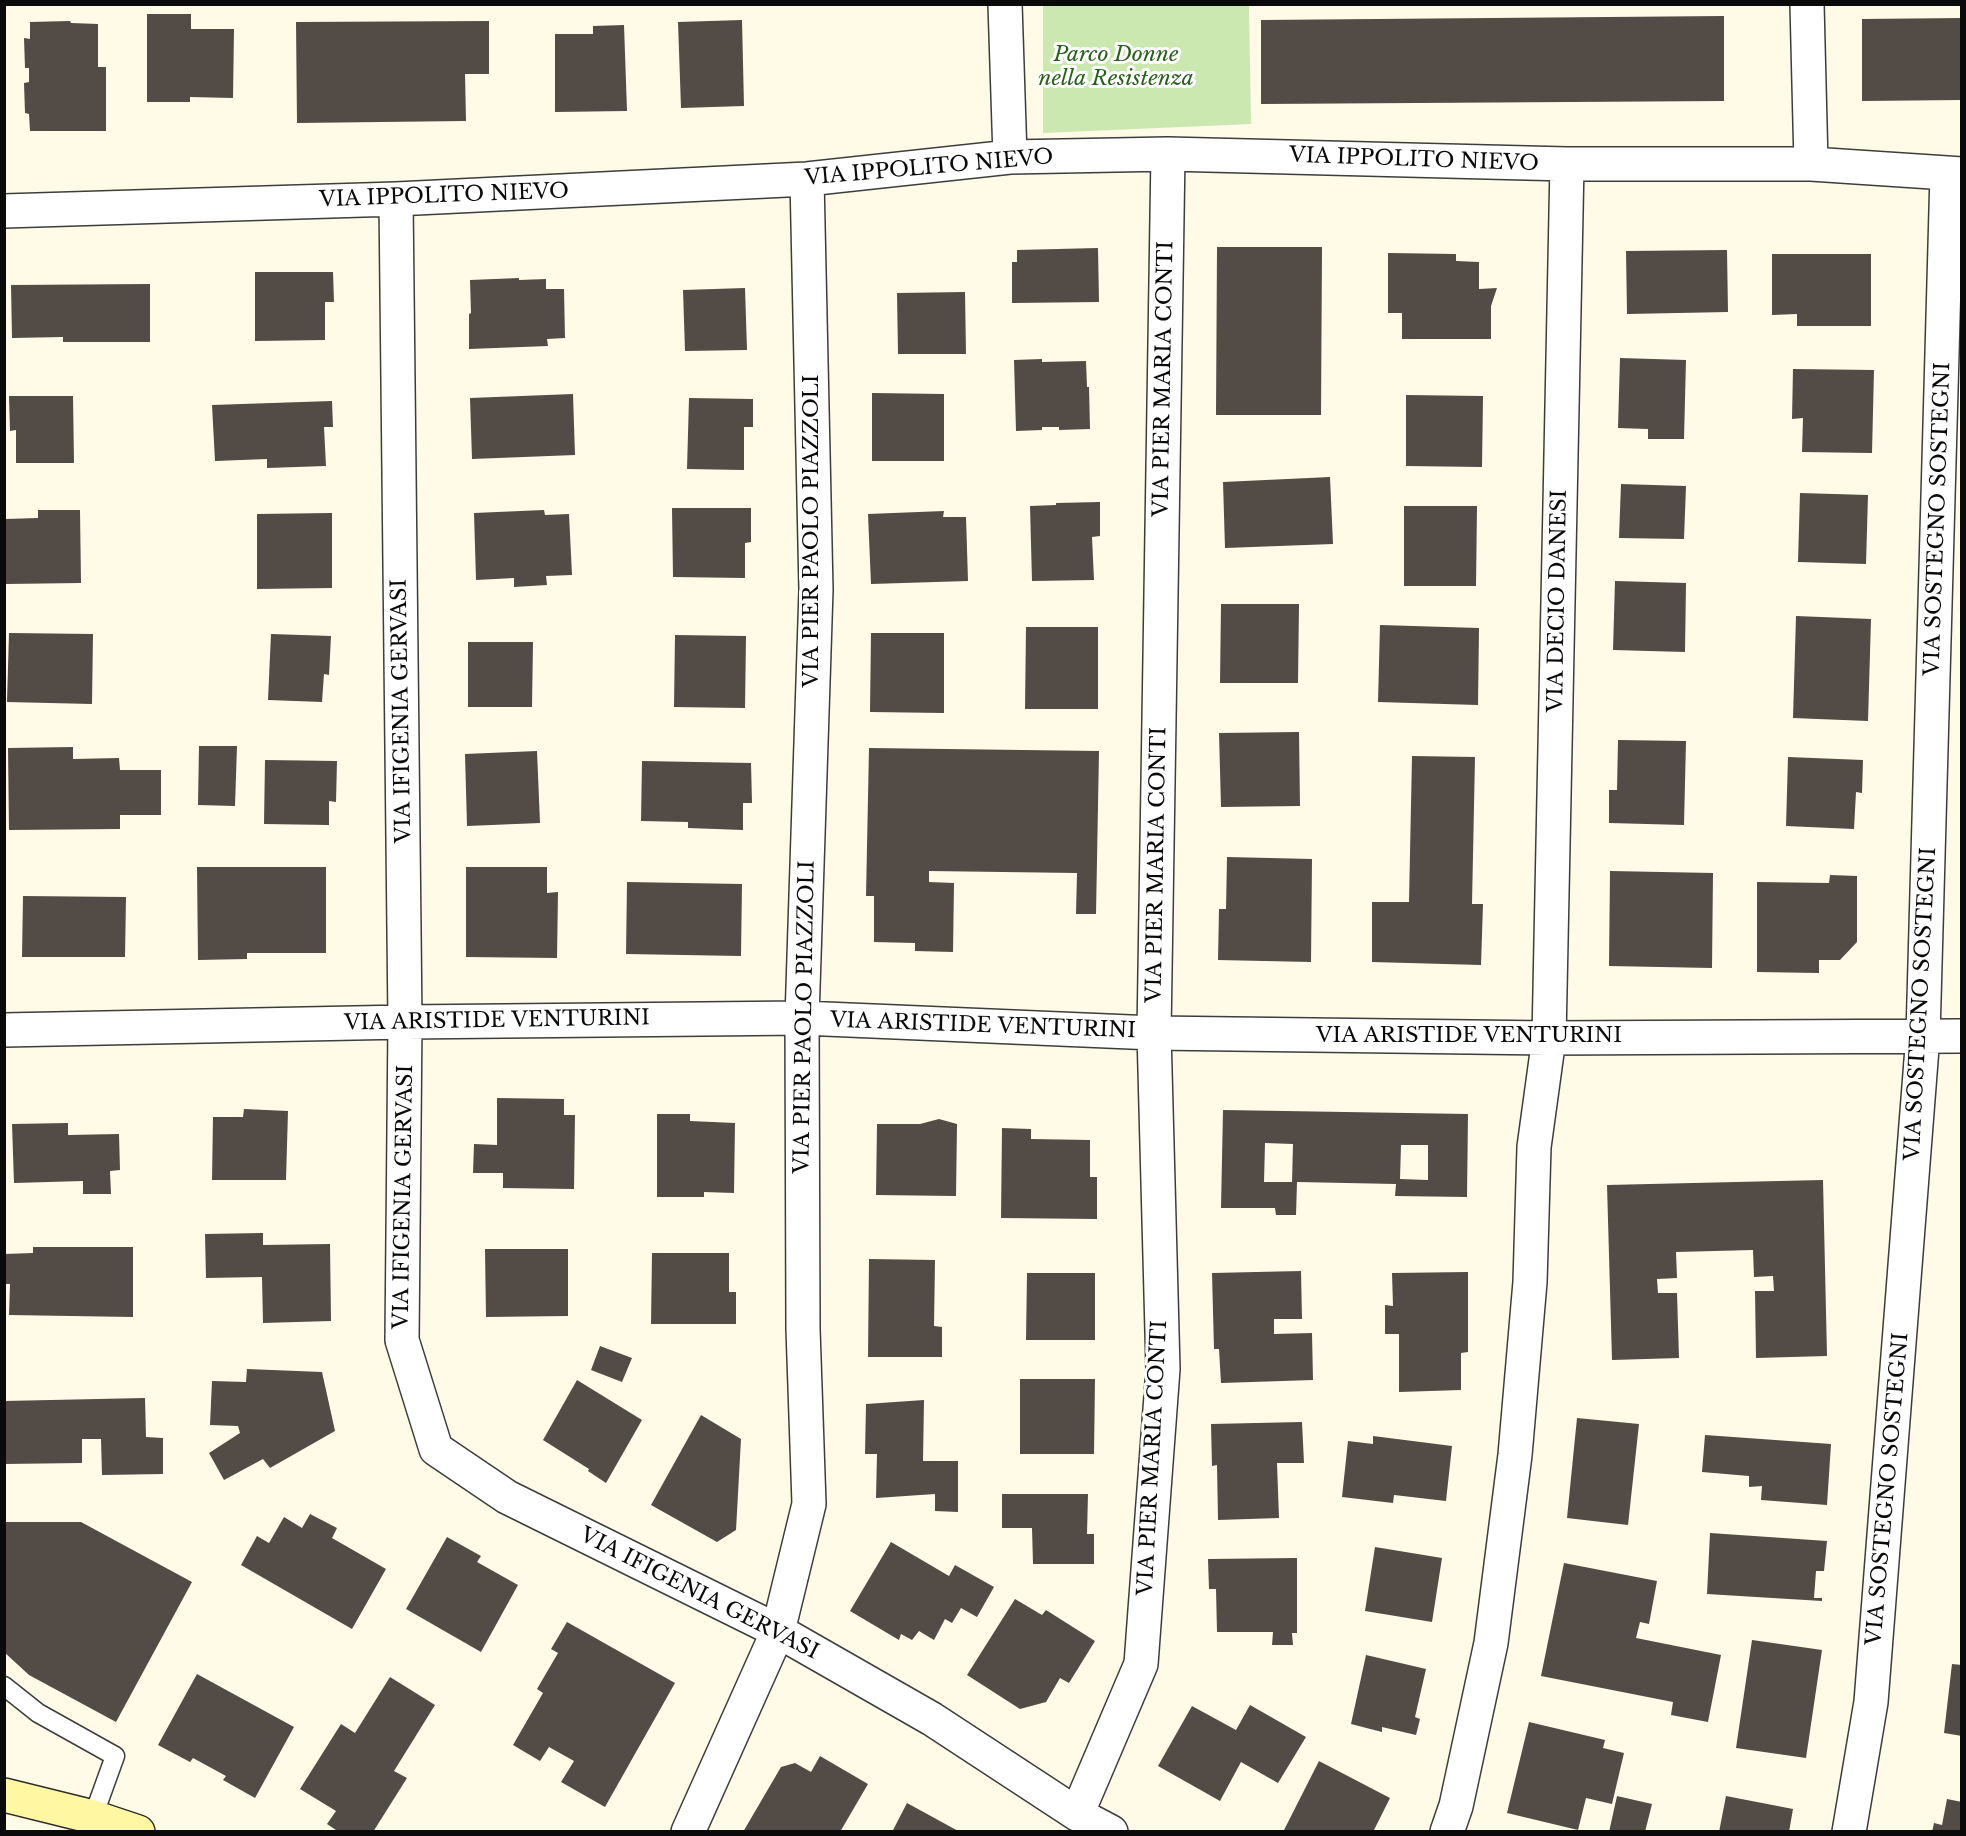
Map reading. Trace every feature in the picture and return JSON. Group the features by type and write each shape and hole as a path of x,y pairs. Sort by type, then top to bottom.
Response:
{"main road":[{"path":"4,1795 93,1817 138,1832"}],"street":[{"path":"1005,4 1010,157"},
{"path":"1807,4 1811,164"},
{"name":"VIA IPPOLITO NIEVO","path":"4,211 396,199 807,179 1010,157 1168,154 1567,165 1811,164 1954,174"},
{"name":"VIA PIER MARIA CONTI","path":"1077,1814 1141,1664 1162,1369 1154,1033 1168,154"},
{"name":"VIA DECIO DANESI","path":"1448,1832 1456,1806 1491,1643 1515,1455 1530,1282 1534,1147 1549,1038 1567,165"},
{"name":"VIA SOSTEGNO SOSTEGNI","path":"1849,1832 1871,1702 1923,1035 1954,174"},
{"name":"VIA PIER PAOLO PIAZZOLI","path":"688,1832 778,1631 809,1504 803,1329 802,1018 816,590 807,179"},
{"name":"VIA IFIGENIA GERVASI","path":"396,199 405,1022 402,1340 436,1449 507,1497 778,1631 932,1719 1077,1814 1111,1832"},
{"name":"VIA ARISTIDE VENTURINI","path":"4,1030 405,1022 802,1018 1154,1033 1549,1038 1962,1036"}],"lane":[{"path":"4,1686 38,1713 115,1756 93,1817"}],"green space":[{"name":"Parco Donne nella Resistenza","path":"1043,5 1249,5 1251,124 1043,133"}],"building":[{"path":"147,14 191,14 191,29 234,29 233,98 190,97 190,102 147,102"},
{"path":"1724,16 1724,101 1261,104 1261,20"},
{"path":"1962,18 1962,100 1862,101 1862,19"},
{"path":"742,20 744,106 681,108 678,22"},
{"path":"70,21 71,23 98,24 98,67 106,67 106,131 30,131 29,114 25,113 24,83 29,82 29,68 25,68 24,38 30,39 30,22"},
{"path":"489,21 489,74 465,74 466,121 297,123 296,22"},
{"path":"624,25 627,111 555,112 555,34 593,34 593,26"},
{"path":"1217,247 1322,247 1321,415 1216,415"},
{"path":"1098,248 1099,302 1012,303 1012,262 1017,262 1017,250"},
{"path":"1727,250 1728,312 1627,314 1626,251"},
{"path":"1388,253 1456,254 1456,261 1479,262 1479,289 1497,288 1491,306 1491,339 1402,339 1402,313 1388,313"},
{"path":"1772,254 1871,254 1871,326 1797,326 1797,314 1772,315"},
{"path":"255,272 333,272 334,302 325,302 325,340 255,341"},
{"path":"519,278 519,280 546,279 546,289 564,289 565,338 547,339 548,346 469,349 470,280"},
{"path":"150,284 150,342 63,342 63,337 12,338 11,285"},
{"path":"745,288 747,350 685,351 683,290"},
{"path":"965,292 966,354 898,354 897,293"},
{"path":"1620,358 1686,360 1684,439 1648,439 1648,429 1618,428"},
{"path":"1042,359 1042,362 1086,361 1090,429 1059,430 1059,427 1042,427 1042,430 1016,431 1014,360"},
{"path":"1793,369 1874,370 1872,453 1802,452 1803,418 1792,419"},
{"path":"872,393 944,394 944,461 872,461"},
{"path":"573,394 575,455 472,459 470,398"},
{"path":"1406,395 1483,396 1482,467 1406,466"},
{"path":"9,396 73,396 74,463 16,463 16,430 10,431"},
{"path":"689,398 753,399 753,427 744,427 744,470 687,469"},
{"path":"332,401 333,427 324,427 326,466 267,468 267,459 215,461 212,405"},
{"path":"1330,477 1333,544 1225,548 1223,482"},
{"path":"1621,484 1686,486 1684,539 1619,538"},
{"path":"1800,493 1868,495 1866,564 1798,562"},
{"path":"1100,502 1100,536 1092,537 1094,580 1032,581 1030,506"},
{"path":"1404,506 1477,506 1476,586 1404,586"},
{"path":"672,508 751,508 751,542 745,543 745,578 673,577"},
{"path":"38,510 80,510 81,583 6,584 5,519 38,518"},
{"path":"544,510 545,515 569,514 572,575 546,576 547,585 514,587 514,578 476,580 474,513"},
{"path":"944,511 943,517 966,517 968,581 871,584 868,514"},
{"path":"332,513 332,588 257,589 257,514"},
{"path":"1615,581 1686,583 1685,652 1613,650"},
{"path":"1221,604 1299,604 1298,683 1220,683"},
{"path":"1796,616 1871,619 1868,721 1793,718"},
{"path":"1380,625 1479,628 1478,705 1378,702"},
{"path":"1026,627 1098,627 1098,709 1025,709"},
{"path":"9,633 93,634 92,704 7,702"},
{"path":"871,633 944,633 944,713 870,712"},
{"path":"271,634 331,636 329,675 324,674 322,702 268,700"},
{"path":"675,635 746,636 745,708 674,707"},
{"path":"468,642 533,642 532,707 468,707"},
{"path":"1299,732 1300,806 1221,807 1219,733"},
{"path":"1618,740 1686,741 1684,825 1609,823 1609,790 1617,790"},
{"path":"199,746 237,746 235,806 198,805"},
{"path":"73,747 73,759 119,758 120,770 161,770 161,815 120,815 120,829 9,830 8,748"},
{"path":"869,748 1099,751 1096,914 1076,914 1077,873 929,871 929,882 954,883 953,952 915,951 915,943 874,942 874,896 866,896"},
{"path":"537,751 540,823 467,826 465,754"},
{"path":"1412,756 1475,757 1472,904 1483,904 1481,965 1372,962 1372,902 1409,902"},
{"path":"1788,757 1863,760 1862,793 1856,792 1854,829 1786,826"},
{"path":"265,760 337,761 336,802 329,801 329,825 264,824"},
{"path":"642,761 751,763 752,803 743,803 743,830 688,828 688,822 641,821"},
{"path":"1227,857 1312,859 1311,962 1218,960 1219,909 1226,909"},
{"path":"197,867 326,867 326,953 247,953 247,959 198,960"},
{"path":"466,867 547,867 547,893 558,892 557,958 466,957"},
{"path":"1610,871 1713,873 1712,968 1609,966"},
{"path":"1830,875 1857,876 1857,942 1840,960 1819,960 1819,973 1757,972 1757,882 1829,883"},
{"path":"627,882 742,884 741,956 626,954"},
{"path":"23,896 126,897 125,957 22,957"},
{"path":"497,1098 564,1099 564,1115 575,1115 574,1189 503,1188 503,1173 473,1173 474,1144 497,1145"},
{"path":"244,1109 288,1111 286,1180 212,1180 213,1117 243,1117"},
{"path":"1223,1110 1468,1114 1467,1197 1395,1196 1396,1184 1297,1182 1296,1215 1276,1215 1275,1208 1221,1208","holes":["1265,1143 1293,1144 1292,1182 1264,1182","1401,1145 1428,1145 1428,1180 1400,1179"]},
{"path":"657,1114 690,1114 690,1121 735,1123 734,1193 704,1192 704,1197 657,1197"},
{"path":"939,1119 957,1124 956,1196 876,1195 877,1124 920,1124"},
{"path":"68,1123 68,1135 119,1134 120,1170 110,1171 111,1194 83,1194 83,1181 14,1183 12,1124"},
{"path":"1002,1128 1031,1129 1031,1139 1090,1140 1090,1177 1097,1177 1097,1219 1001,1218"},
{"path":"1823,1180 1827,1356 1756,1358 1755,1291 1774,1291 1773,1276 1754,1277 1753,1250 1676,1252 1677,1278 1657,1279 1658,1293 1677,1293 1679,1358 1612,1360 1607,1185"},
{"path":"263,1233 263,1245 330,1244 331,1321 263,1323 262,1277 206,1278 205,1234"},
{"path":"33,1247 133,1247 133,1317 9,1315 10,1284 4,1284 4,1254 33,1253"},
{"path":"485,1249 568,1249 568,1316 486,1317"},
{"path":"652,1253 729,1253 729,1292 736,1292 736,1324 651,1324"},
{"path":"869,1259 935,1260 934,1326 942,1327 942,1357 868,1357"},
{"path":"1301,1271 1302,1319 1274,1319 1274,1334 1312,1333 1313,1380 1221,1383 1219,1349 1214,1349 1212,1273"},
{"path":"1468,1272 1468,1352 1461,1353 1461,1390 1399,1392 1399,1334 1385,1334 1385,1305 1393,1306 1392,1273"},
{"path":"1027,1273 1095,1273 1095,1340 1026,1340"},
{"path":"600,1346 632,1358 622,1382 591,1370"},
{"path":"247,1369 322,1372 335,1431 270,1468 263,1459 224,1480 209,1453 240,1433 238,1426 210,1425 212,1381 246,1382"},
{"path":"1020,1379 1095,1379 1094,1454 1020,1454"},
{"path":"577,1380 642,1420 606,1483 588,1471 589,1469 543,1440"},
{"path":"145,1398 146,1437 163,1438 163,1474 102,1475 101,1439 82,1439 82,1463 4,1464 4,1401"},
{"path":"924,1400 923,1461 958,1461 958,1512 935,1511 935,1494 876,1498 877,1454 865,1454 866,1404"},
{"path":"701,1415 741,1439 736,1530 717,1542 651,1505"},
{"path":"1577,1418 1639,1424 1628,1525 1567,1518"},
{"path":"1302,1422 1304,1463 1277,1463 1279,1518 1218,1520 1217,1465 1212,1466 1211,1424"},
{"path":"1705,1435 1831,1444 1827,1505 1761,1500 1762,1486 1749,1487 1749,1476 1702,1472"},
{"path":"1373,1436 1452,1446 1446,1501 1394,1495 1393,1503 1342,1497 1348,1441 1373,1444"},
{"path":"1002,1494 1088,1494 1087,1534 1094,1534 1094,1564 1033,1564 1032,1528 1002,1528"},
{"path":"310,1514 337,1528 332,1538 386,1569 352,1629 241,1565 257,1536 269,1543 284,1517 302,1528"},
{"path":"4,1522 81,1522 192,1582 116,1722 29,1675 4,1652"},
{"path":"1710,1533 1827,1541 1824,1571 1816,1571 1814,1598 1822,1598 1822,1601 1707,1594"},
{"path":"447,1537 481,1556 477,1562 518,1585 481,1652 406,1609"},
{"path":"891,1542 949,1576 955,1565 994,1587 977,1617 961,1608 952,1623 945,1619 934,1640 919,1631 912,1640 901,1634 899,1640 850,1611"},
{"path":"1375,1547 1442,1558 1432,1622 1365,1611"},
{"path":"1297,1558 1297,1633 1292,1633 1293,1645 1272,1645 1273,1632 1217,1632 1216,1589 1209,1589 1208,1559"},
{"path":"1564,1563 1657,1581 1649,1624 1640,1622 1636,1638 1721,1655 1708,1722 1671,1715 1673,1702 1541,1676"},
{"path":"1015,1599 1042,1615 1046,1610 1095,1641 1069,1683 1060,1678 1046,1702 1020,1709 967,1675"},
{"path":"567,1622 675,1683 605,1807 561,1782 574,1761 549,1747 540,1761 513,1745 543,1693 537,1689 558,1653 551,1649"},
{"path":"1752,1640 1822,1650 1806,1758 1736,1748"},
{"path":"1366,1655 1426,1669 1415,1717 1420,1719 1416,1735 1382,1727 1382,1732 1351,1724"},
{"path":"1952,1664 1962,1665 1962,1736 1944,1733"},
{"path":"197,1674 294,1727 255,1798 223,1780 226,1776 193,1758 190,1762 158,1745"},
{"path":"390,1677 435,1705 394,1771 407,1778 373,1832 339,1832 327,1824 336,1811 300,1789 341,1724 355,1733"},
{"path":"1250,1705 1306,1737 1278,1783 1241,1762 1220,1801 1158,1766 1192,1706 1236,1730"},
{"path":"1529,1722 1605,1740 1603,1748 1624,1753 1612,1804 1586,1798 1578,1830 1507,1813"},
{"path":"820,1756 868,1784 840,1832 743,1832 781,1767 795,1763 811,1772"},
{"path":"1319,1761 1390,1798 1373,1832 1283,1832"},
{"path":"1617,1796 1652,1804 1645,1832 1609,1832"},
{"path":"1726,1796 1793,1809 1789,1832 1719,1832"},
{"path":"1947,1799 1962,1802 1962,1832 1932,1832 1934,1823 1942,1825"},
{"path":"907,1803 960,1832 892,1832"}]}
